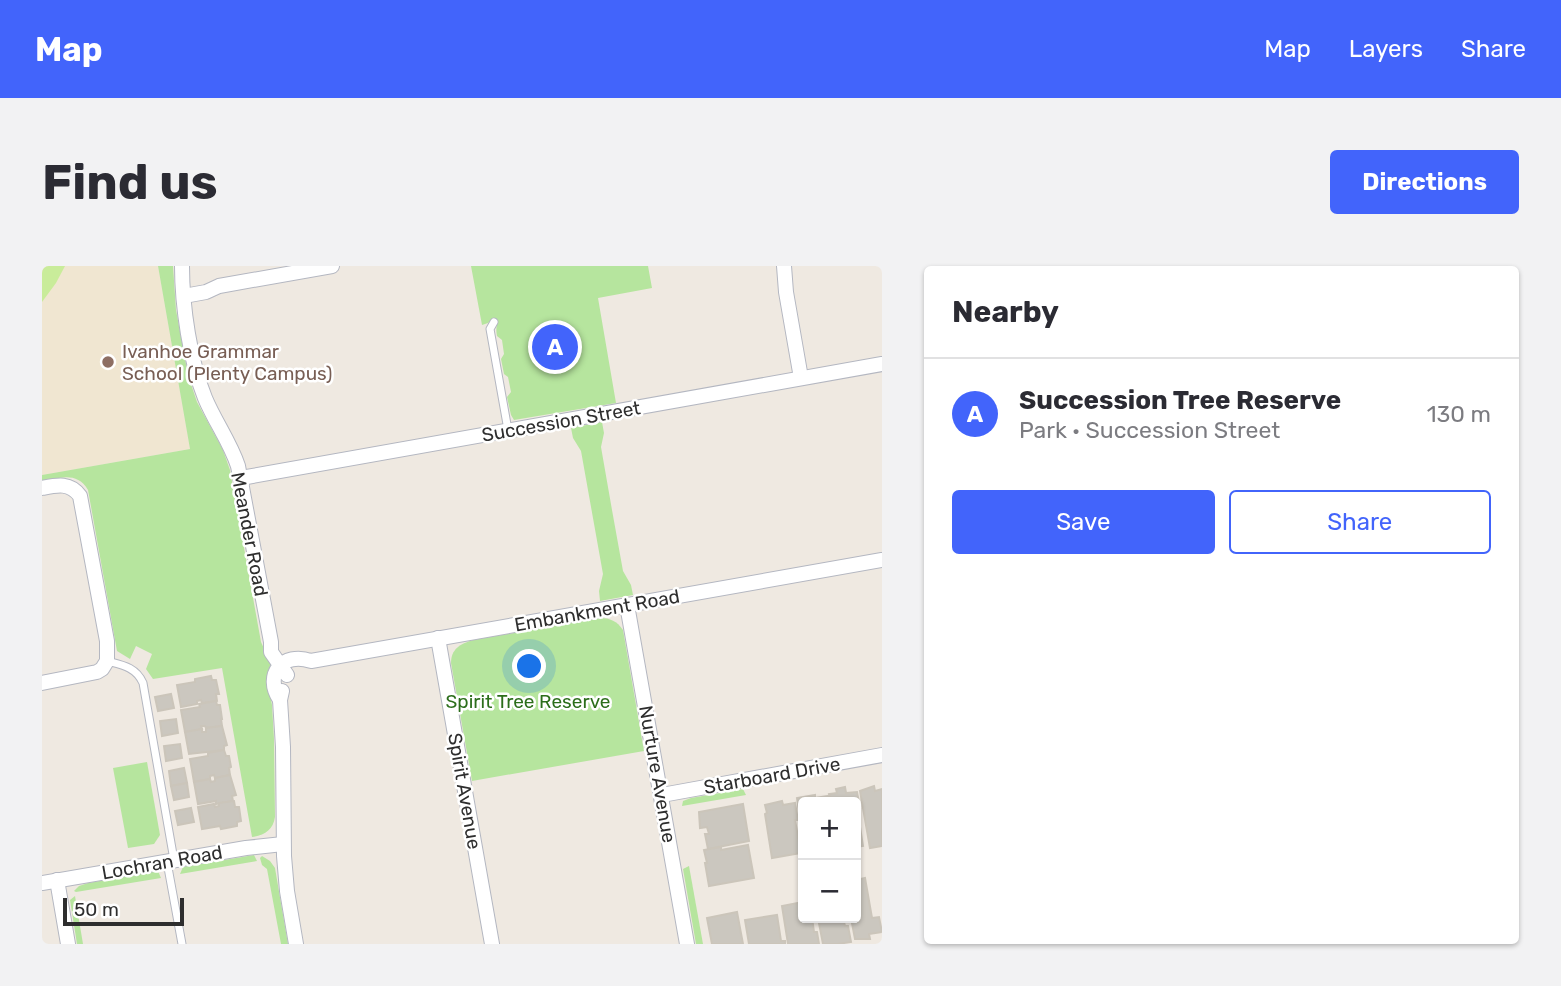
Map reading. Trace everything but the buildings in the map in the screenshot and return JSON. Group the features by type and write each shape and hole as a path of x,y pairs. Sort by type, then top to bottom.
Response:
{"street":[{"name":"Meander Road","path":"182,266 183,291 201,387 234,454 241,478 271,652 287,668 274,674 273,688 280,700 283,844 296,944"},
{"path":"183,291 204,282 219,286 332,266"},
{"path":"784,266 801,378"},
{"name":"Succession Street","path":"241,478 882,364"},
{"path":"42,488 67,486 80,496 107,641 107,661 102,670 42,683"},
{"name":"Embankment Road","path":"287,668 307,664 311,660 882,560"},
{"name":"Nurture Avenue","path":"628,605 687,944"},
{"name":"Spirit Avenue","path":"438,638 492,944"},
{"name":"Starboard Drive","path":"662,795 882,755"},
{"name":"Lochran Road","path":"49,881 283,844"},
{"path":"49,881 68,944"}],"lane":[{"path":"494,322 490,329 508,430"},
{"path":"107,661 135,671 143,683 182,944"}],"shaded area":[{"name":"Ivanhoe Grammar School (Plenty Campus)","path":"42,266 158,266 190,449 42,475"}],"green space":[{"path":"42,266 65,266 42,302"},
{"path":"158,266 173,266 176,310 188,375 197,402 223,450 230,470 261,642 271,664 267,680 274,739 275,817 268,831 252,837 222,668 153,679 146,669 152,654 136,646 130,659 117,651 88,490 79,480 73,478 42,481 42,475 190,449"},
{"path":"471,266 648,266 652,288 598,298 616,403 514,420 507,397 511,392 508,377 504,374 501,359 504,354 502,340 497,336 498,322 493,318 482,325"},
{"path":"602,422 604,433 601,447 612,510 623,571 633,595 600,601 603,574 581,451 573,438 571,428"},
{"name":"Spirit Tree Reserve","path":"600,618 613,621 623,630 644,751 472,781 451,663 455,651 460,645 473,640"},
{"path":"147,762 160,835 154,844 128,848 113,768"},
{"path":"743,789 746,795 682,806 683,801 691,798"},
{"path":"254,855 257,861 180,874 183,867"},
{"path":"262,856 275,868 288,944 281,944 267,869 260,858"},
{"path":"689,866 703,944 696,944 683,869"},
{"path":"158,871 161,878 74,891 88,883"},
{"path":"75,896 83,944 77,944 70,900"}],"place":[{"name":"Succession Tree Reserve","path":"555,347"},
{"name":"Ivanhoe Grammar School (Plenty Campus)","path":"108,362"}]}
